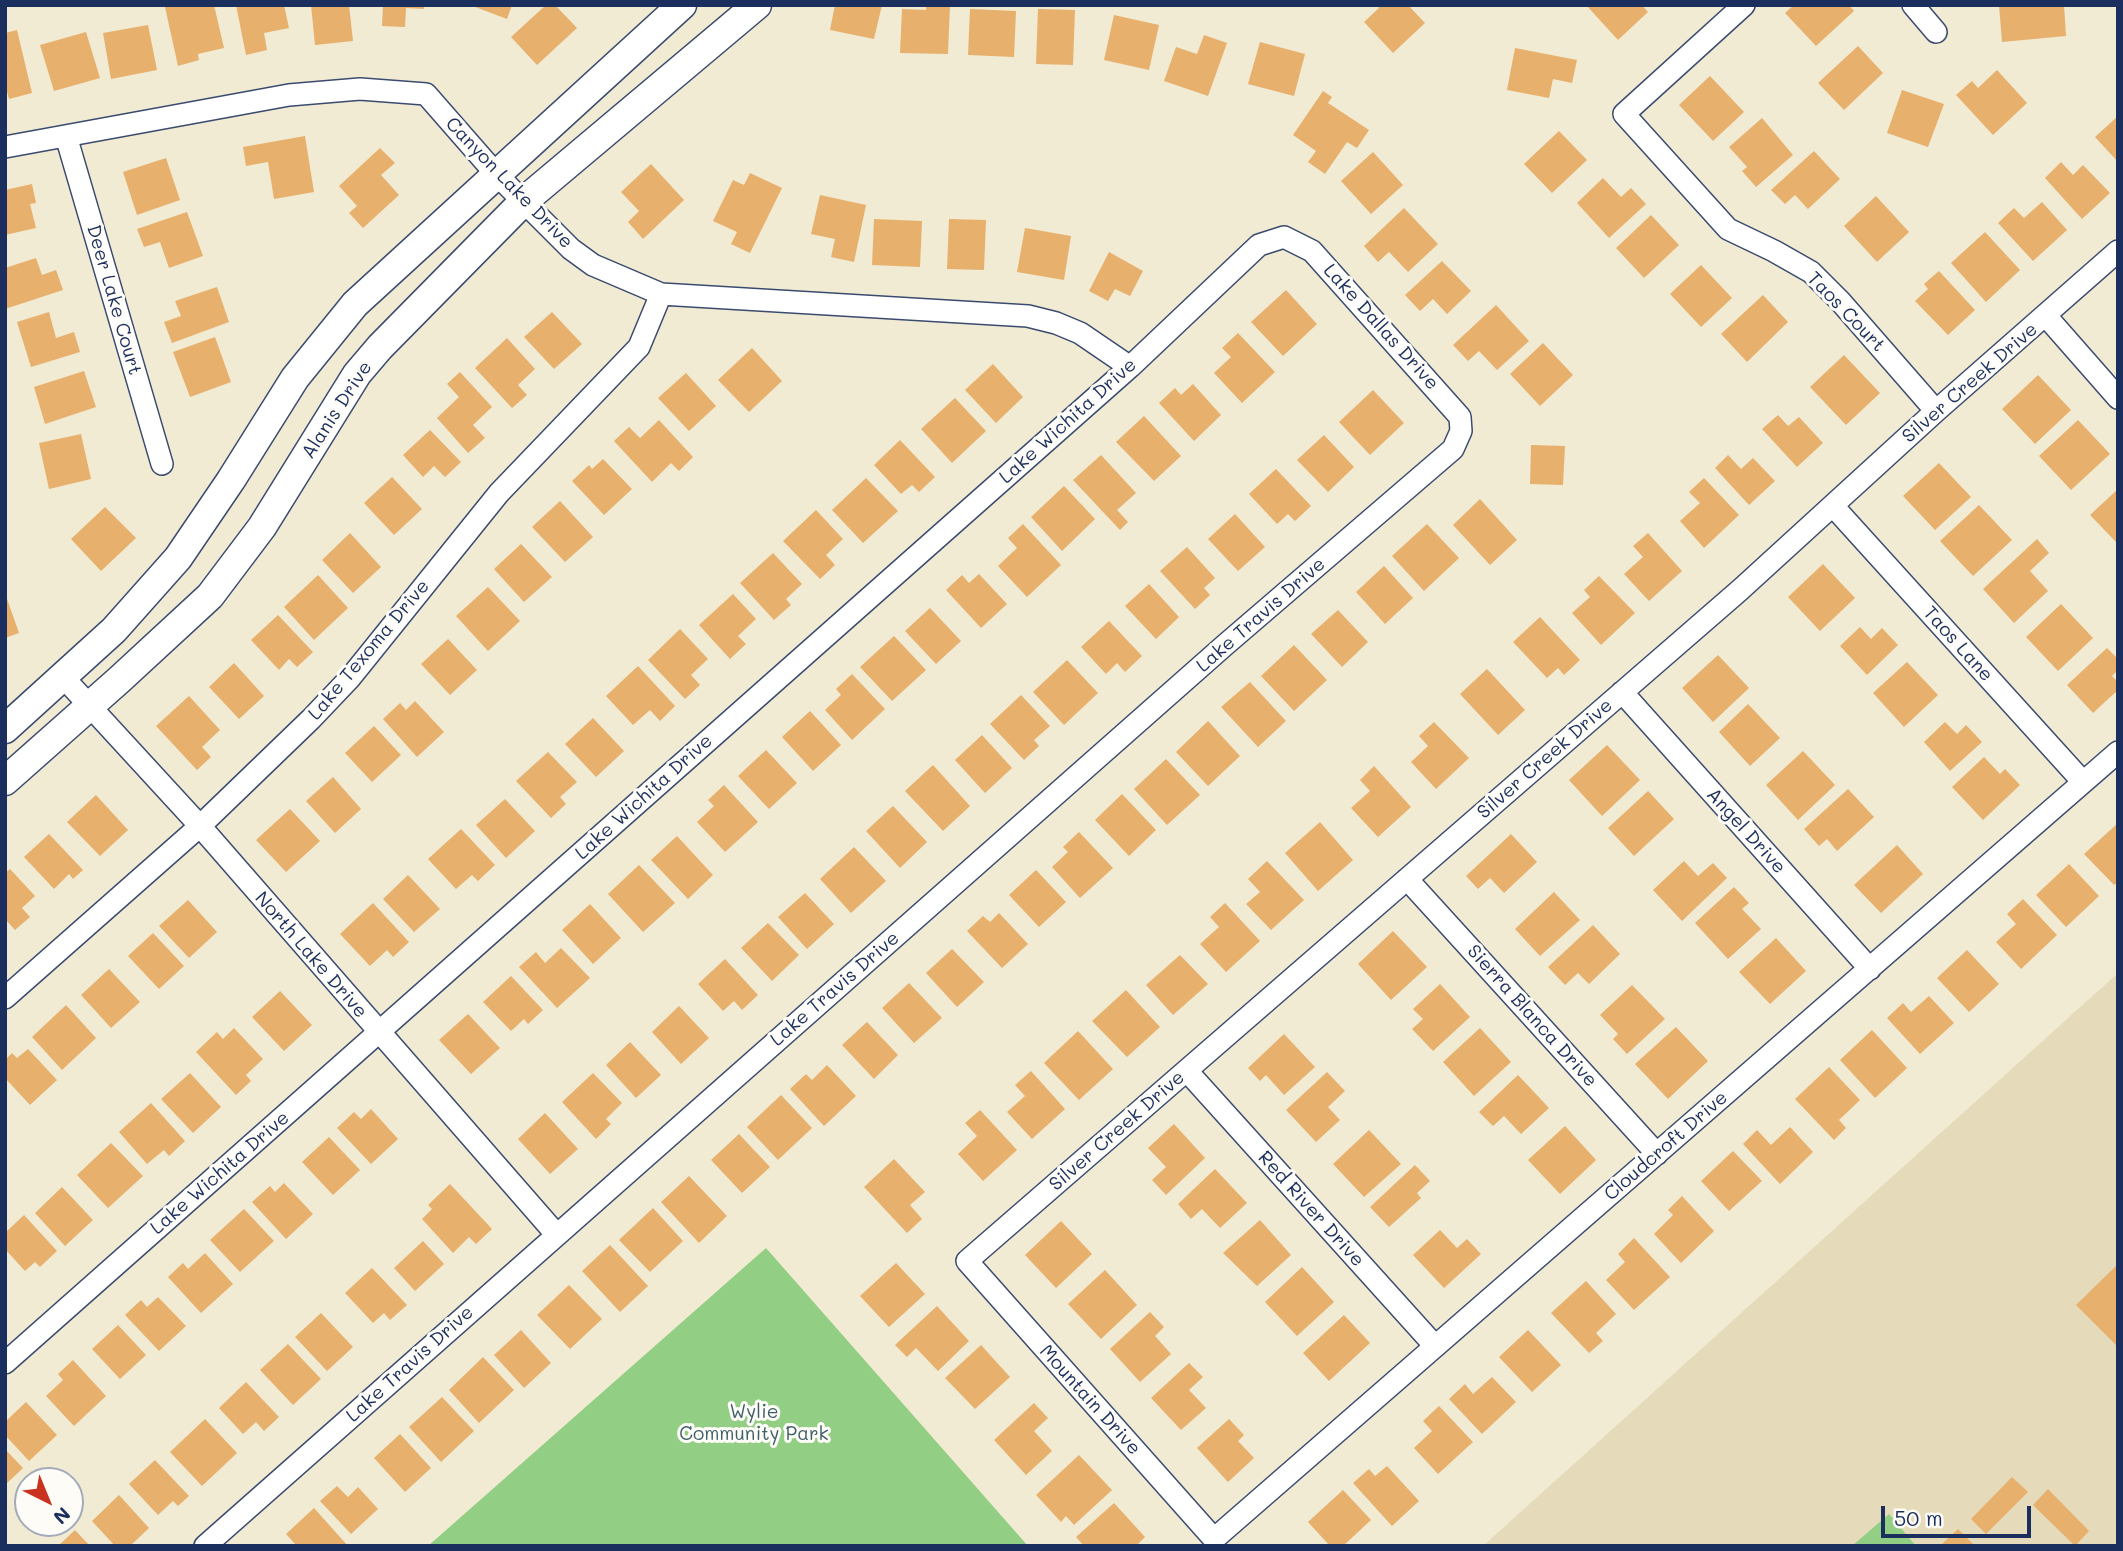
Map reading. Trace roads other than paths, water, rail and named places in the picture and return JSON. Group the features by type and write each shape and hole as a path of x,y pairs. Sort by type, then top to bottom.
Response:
{"main road":[{"path":"5,729 114,630 178,558 295,379 355,304 681,5"},
{"name":"Alanis Drive","path":"5,781 210,596 262,527 357,374 380,347 524,201 757,5"}],"street":[{"name":"Taos Court","path":"1744,5 1624,114 1728,229 1811,272 1840,301 1936,411"},
{"path":"1913,5 1936,32"},
{"name":"Canyon Lake Drive","path":"5,147 289,95 360,89 426,94 496,174 571,249 593,265 661,295 1028,316 1080,333 1130,367"},
{"name":"Deer Lake Court","path":"65,136 162,464"},
{"name":"Lake Wichita Drive","path":"5,1363 1130,367 1259,245 1284,237"},
{"name":"Lake Dallas Drive","path":"1284,237 1312,251 1451,405 1460,416 1461,431"},
{"name":"Silver Creek Drive","path":"967,1261 1622,692 2118,251"},
{"name":"Lake Texoma Drive","path":"5,999 200,827 350,678 499,493 639,347 661,295"},
{"path":"2046,316 2118,398"},
{"name":"Lake Travis Drive","path":"205,1546 556,1234 1453,449 1461,431"},
{"name":"Taos Lane","path":"1833,506 2083,782"},
{"name":"North Lake Drive","path":"64,678 200,827 556,1234"},
{"name":"Angel Drive","path":"1622,692 1870,969"},
{"name":"Cloudcroft Drive","path":"1214,1539 2118,752"},
{"name":"Sierra Blanca Drive","path":"1407,879 1657,1154"},
{"name":"Red River Drive","path":"1187,1071 1435,1346"},
{"name":"Mountain Drive","path":"967,1261 1214,1539"}],"park label":[{"name":"Wylie Community Park","path":"754,1423"}]}
